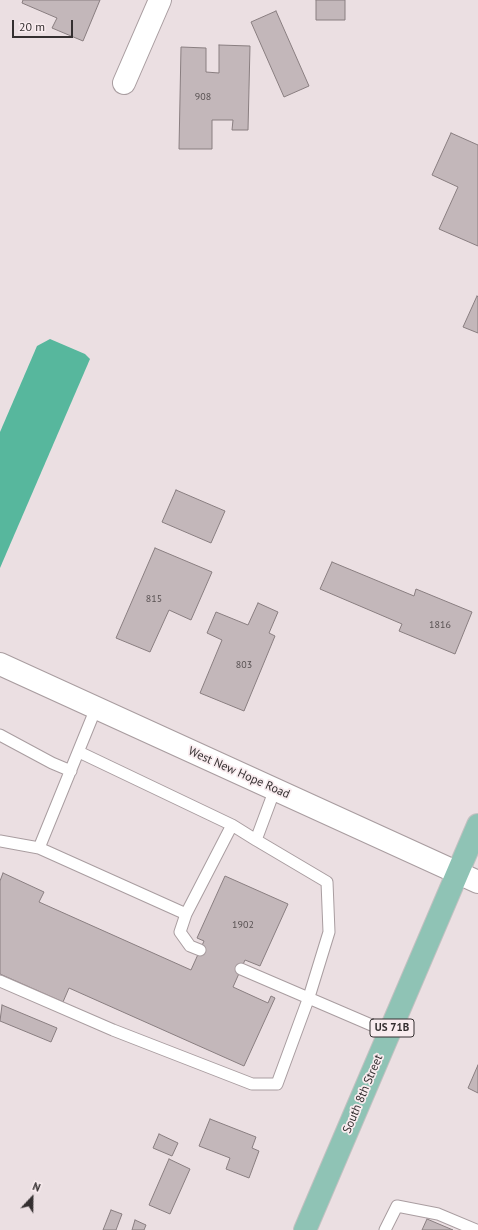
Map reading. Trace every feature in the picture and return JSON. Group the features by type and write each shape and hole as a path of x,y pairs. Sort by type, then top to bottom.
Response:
{"main road":[{"path":"124,83 160,0"},
{"name":"West New Hope Road","path":"0,664 478,882"},
{"name":"South 8th Street","path":"310,1229 390,1033 478,825"}],"lane":[{"path":"39,848 96,708"},
{"path":"0,736 52,763 71,771"},
{"path":"0,982 113,1030 252,1084 277,1084 309,997 329,932 327,882 232,825 79,752"},
{"path":"256,840 275,790"},
{"path":"200,950 190,946 180,932 186,914 232,825"},
{"path":"0,841 39,848 186,914"},
{"path":"241,969 390,1033"},
{"path":"385,1230 397,1206 438,1214 476,1230"}],"shaded area":[{"path":"50,339 85,354 90,359 0,568 0,432 37,346"}],"building":[{"path":"23,0 100,0 83,41 52,28 57,18 22,3"},
{"path":"316,0 345,0 345,20 316,20"},
{"path":"276,11 309,86 284,97 251,22"},
{"path":"219,45 250,46 248,130 232,130 233,120 212,120 212,149 179,149 181,47 206,48 206,72 219,73"},
{"path":"451,133 478,145 478,246 439,229 458,187 432,175"},
{"path":"477,296 478,297 478,333 463,327"},
{"path":"176,490 225,511 211,543 162,522"},
{"path":"155,548 212,572 191,620 169,610 150,652 116,638"},
{"path":"332,562 414,596 416,589 472,612 455,654 399,631 402,624 320,589"},
{"path":"258,603 278,612 269,633 275,636 244,711 200,693 222,640 207,633 216,612 248,625"},
{"path":"3,873 44,892 39,902 191,970 204,941 197,938 225,876 288,904 260,966 245,960 233,987 268,1003 271,996 275,998 244,1066 69,988 63,1002 0,974 0,881"},
{"path":"2,1005 57,1028 51,1042 0,1021"},
{"path":"478,1065 478,1093 468,1088"},
{"path":"210,1119 256,1137 252,1148 259,1151 249,1178 226,1169 230,1158 199,1146"},
{"path":"159,1134 178,1143 172,1156 153,1148"},
{"path":"169,1159 190,1169 170,1214 149,1205"},
{"path":"111,1210 122,1214 116,1230 103,1230"},
{"path":"427,1219 453,1230 422,1230"},
{"path":"135,1220 146,1225 144,1230 132,1230"}]}
